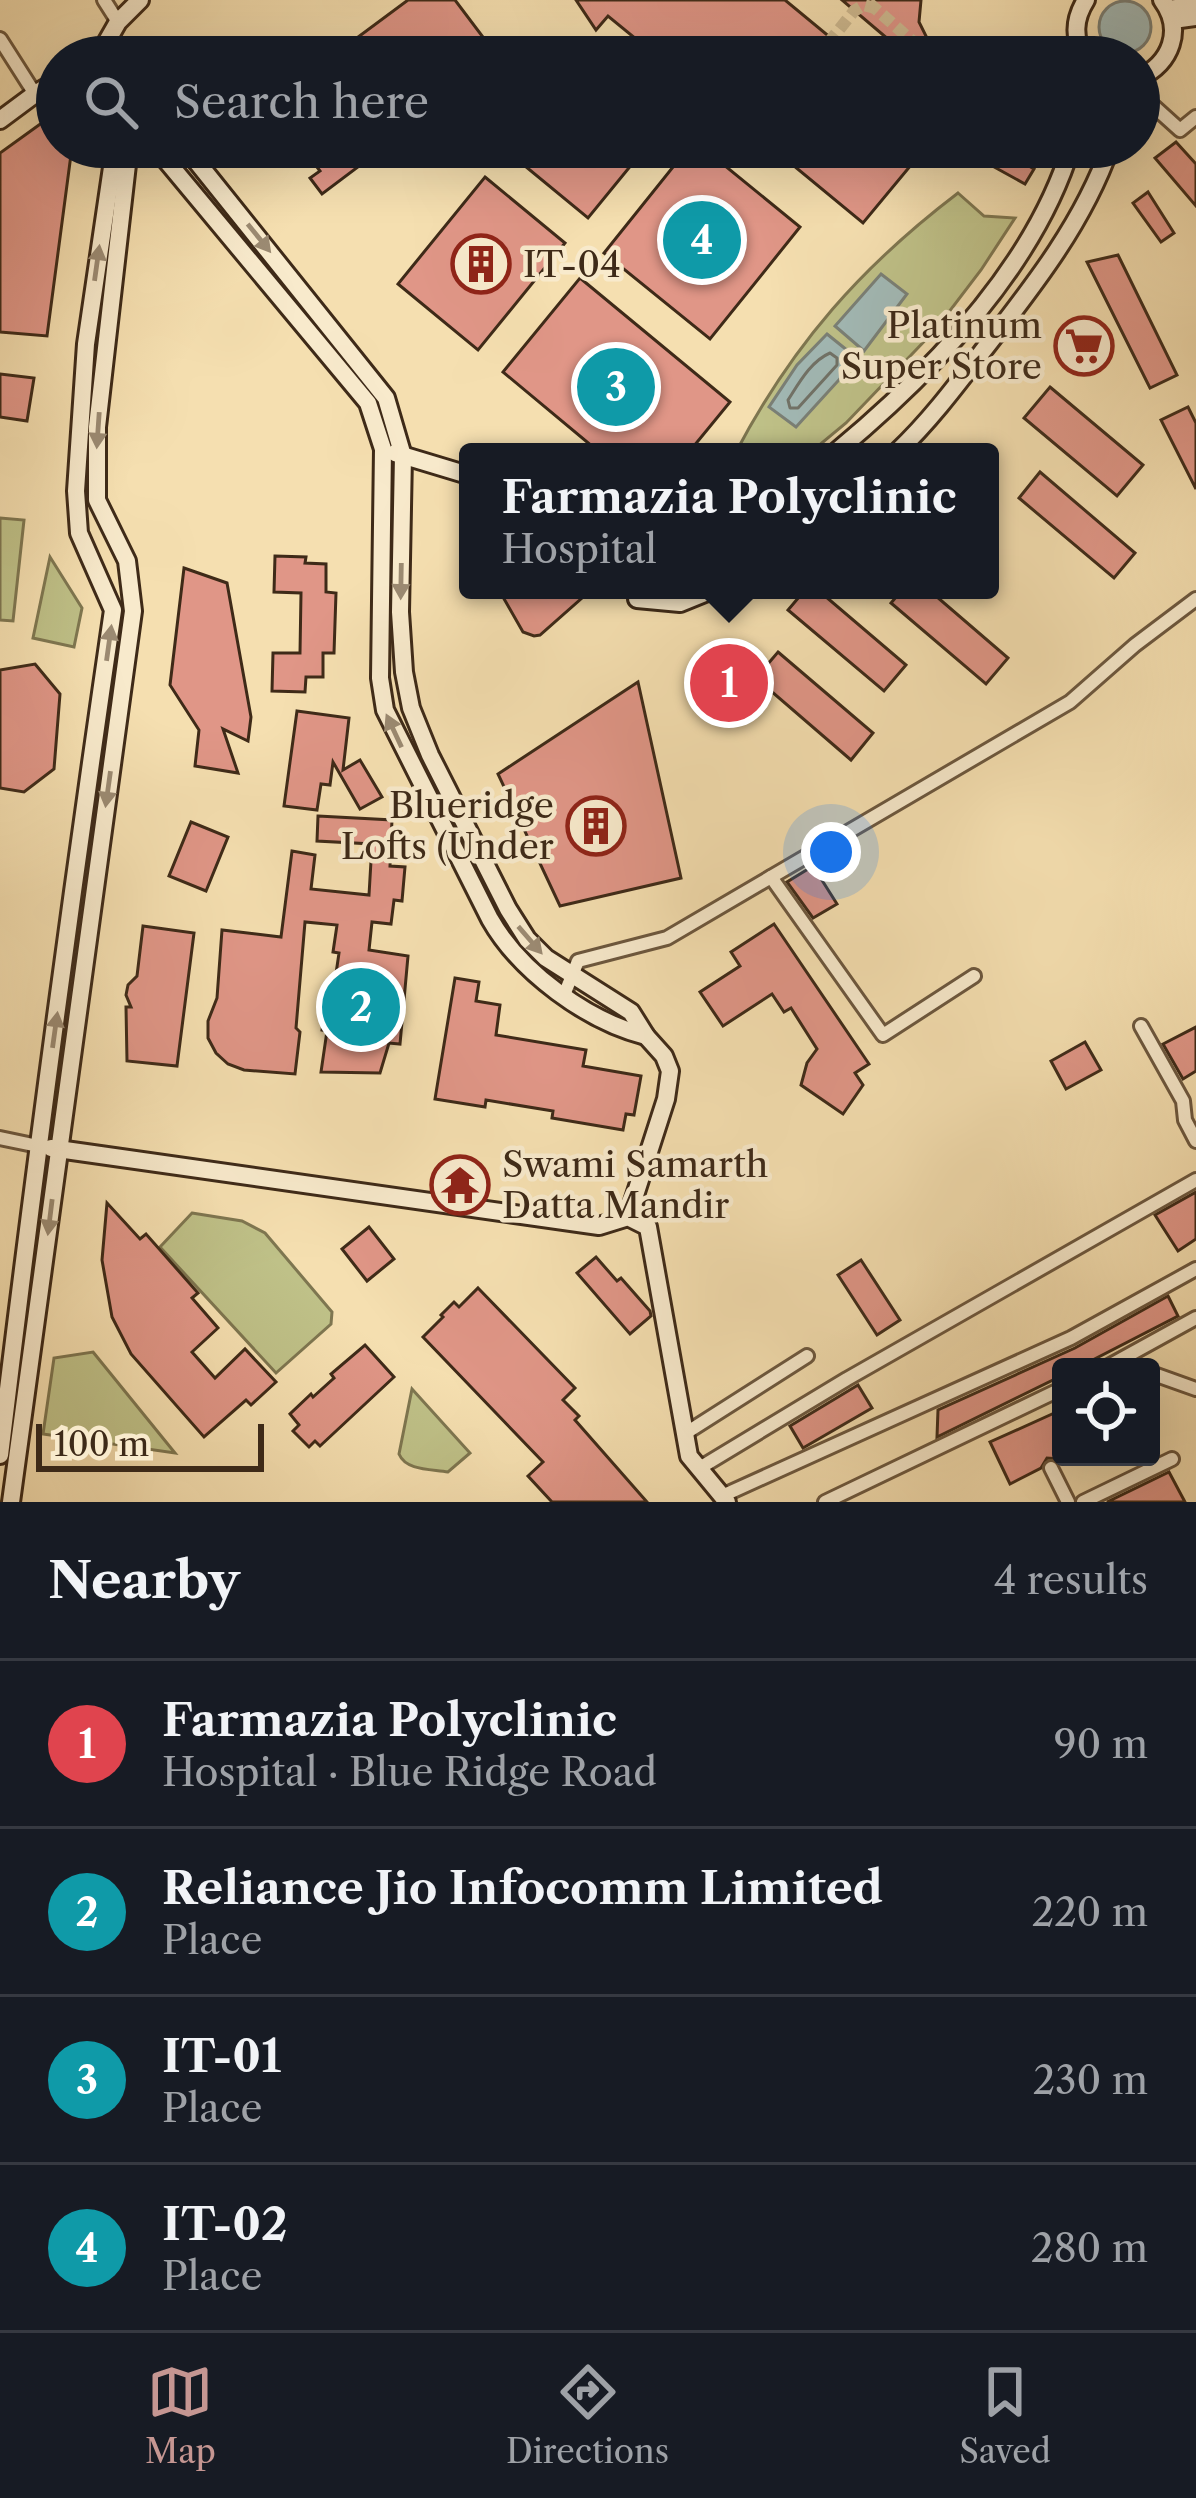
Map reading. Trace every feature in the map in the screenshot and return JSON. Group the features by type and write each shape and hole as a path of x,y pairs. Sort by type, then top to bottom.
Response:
{"street":[{"path":"104,0 118,22"},
{"path":"110,36 140,0"},
{"path":"1076,36 1084,1"},
{"path":"1168,10 1196,4"},
{"path":"1168,10 1196,16"},
{"path":"1160,65 1172,46 1168,10"},
{"path":"0,39 34,94 0,120"},
{"path":"1160,112 1180,130 1196,117"},
{"path":"0,1455 113,610 79,533 76,491 86,344 112,168"},
{"path":"11,1502 133,611 127,561 97,500 98,428 127,168"},
{"path":"172,168 368,403 383,449 380,678 388,721 501,938 532,973 564,995 621,1030 646,1036"},
{"path":"202,168 386,398 404,455 400,612 411,708 430,755 518,926 546,958 631,1012 664,1056 670,1071 666,1099 628,1216"},
{"path":"846,443 951,344 1021,251 1065,168"},
{"path":"905,443 1043,273 1102,168"},
{"path":"383,449 459,472"},
{"path":"564,995 578,961 667,938 771,878 1070,702 1196,599"},
{"path":"771,878 884,1035 974,976"},
{"path":"1142,1026 1183,1100 1185,1120 1196,1141"},
{"path":"0,1138 599,1226 628,1216 648,1227 689,1456 724,1499 1071,1338 1196,1269"},
{"path":"698,1469 1196,1180"},
{"path":"1129,1358 1196,1318"},
{"path":"686,1433 807,1356"},
{"path":"1160,1376 1196,1389"},
{"path":"825,1502 1052,1393"},
{"path":"1083,1502 1172,1459"},
{"path":"1051,1468 1068,1502"}],"green space":[{"path":"958,193 984,216 1015,218 936,329 822,443 741,443 781,376 832,310"},
{"path":"0,518 24,520 13,621 0,620"},
{"path":"50,557 82,608 74,647 33,638"},
{"path":"192,1213 242,1221 265,1233 332,1312 331,1324 276,1373 160,1247"},
{"path":"93,1352 175,1453 43,1434 54,1358"},
{"path":"412,1389 470,1453 448,1472 413,1466 399,1454"}],"water":[{"path":"1115,3 1135,3 1149,17 1149,36 1101,36 1101,17"},
{"path":"881,274 907,294 864,351 835,326"},
{"path":"827,334 858,359 796,427 769,407 797,365"}],"building":[{"path":"408,0 455,0 482,36 359,36"},
{"path":"576,0 785,0 829,36 632,36 608,16 596,30"},
{"path":"842,0 921,0 919,22 926,36 884,36"},
{"path":"36,127 36,168 69,168 47,336 0,332 0,153"},
{"path":"1176,142 1196,164 1196,206 1160,164 1160,154"},
{"path":"318,168 356,168 322,194 310,178 320,171"},
{"path":"527,168 629,168 588,218"},
{"path":"672,168 728,168 800,227 710,339 604,253"},
{"path":"796,168 909,168 863,223"},
{"path":"996,168 1032,168 1025,184"},
{"name":"IT-04","path":"485,177 565,243 478,350 398,284"},
{"path":"1148,192 1174,233 1161,242 1133,203"},
{"path":"1118,255 1177,375 1150,388 1087,262"},
{"path":"580,278 730,402 696,443 588,443 503,372"},
{"path":"0,374 34,378 27,421 0,417"},
{"path":"1050,387 1143,465 1117,496 1024,418"},
{"path":"1188,407 1196,423 1196,489 1161,420"},
{"path":"1040,472 1135,553 1114,578 1019,498"},
{"path":"275,556 306,557 305,563 326,564 326,592 336,593 334,653 323,653 323,677 306,677 305,692 272,691 273,653 300,653 301,593 274,592"},
{"path":"184,568 227,583 251,717 248,741 223,729 238,773 195,766 199,730 170,685"},
{"path":"504,599 581,599 540,635 523,632"},
{"path":"797,599 829,599 906,665 884,691 788,610"},
{"path":"894,599 939,599 1008,658 986,684 891,603"},
{"path":"778,652 873,733 851,760 756,678"},
{"path":"35,664 60,694 54,769 24,792 0,788 0,670"},
{"name":"Blueridge Lofts (Under","path":"638,682 681,878 560,906 498,774"},
{"path":"297,711 349,718 343,770 360,760 382,797 360,809 333,762 330,785 321,784 317,810 284,806"},
{"path":"318,816 392,820 390,866 405,867 402,901 394,900 391,924 372,922 369,950 408,956 400,1044 389,1043 380,1073 321,1072 326,1001 332,1001 339,953 333,952 337,925 305,922 295,1074 244,1070 228,1064 208,1038 208,1021 217,998 222,930 281,937 292,851 315,855 311,889 369,895 372,844 317,841"},
{"path":"191,822 228,837 206,891 169,876"},
{"path":"813,866 837,904 813,918 787,882"},
{"path":"774,924 869,1064 855,1073 863,1085 843,1114 801,1085 817,1049 791,1008 784,1012 772,994 723,1026 700,992 740,966 731,952"},
{"path":"143,926 194,933 177,1066 127,1061 126,1007 131,1007 126,995 137,976"},
{"path":"455,978 479,982 476,1001 500,1005 496,1035 586,1050 583,1066 641,1076 634,1115 626,1114 623,1130 552,1118 553,1111 486,1100 485,1107 435,1099"},
{"path":"1196,1027 1196,1071 1183,1079 1163,1044"},
{"path":"1085,1042 1101,1070 1066,1089 1051,1061"},
{"path":"1196,1192 1196,1239 1178,1251 1155,1215"},
{"path":"107,1203 140,1239 146,1234 198,1293 192,1298 218,1328 192,1352 215,1378 245,1349 276,1382 251,1405 246,1400 204,1437 131,1354 112,1317 102,1260"},
{"path":"369,1227 394,1259 367,1281 342,1249"},
{"path":"596,1257 650,1311 651,1316 630,1334 577,1273"},
{"path":"861,1260 900,1320 877,1335 838,1275"},
{"path":"478,1288 575,1388 563,1400 579,1416 575,1420 647,1502 552,1502 528,1476 543,1462 423,1337 454,1302 459,1307"},
{"path":"1168,1296 1178,1316 1096,1358 1053,1358"},
{"path":"365,1345 394,1377 320,1446 315,1441 309,1447 293,1431 299,1425 290,1414"},
{"path":"1052,1358 1052,1380 937,1437 938,1410"},
{"path":"858,1385 872,1408 803,1448 790,1426"},
{"path":"1052,1414 1052,1458 1010,1484 990,1442"},
{"path":"1169,1472 1185,1502 1107,1502"}],"tunnel":[{"path":"869,3 907,36"},
{"path":"834,36 854,11 864,5 875,8"}],"place":[{"name":"IT-02","path":"702,240"},
{"name":"IT-04","path":"481,264"},
{"name":"Platinum Super Store","path":"1084,346"},
{"name":"IT-01","path":"616,387"},
{"name":"Farmazia Polyclinic","path":"729,683"},
{"name":"Blueridge Lofts (Under","path":"596,826"},
{"name":"Reliance Jio Infocomm Limited","path":"361,1007"},
{"name":"Swami Samarth Datta Mandir","path":"460,1185"}]}
